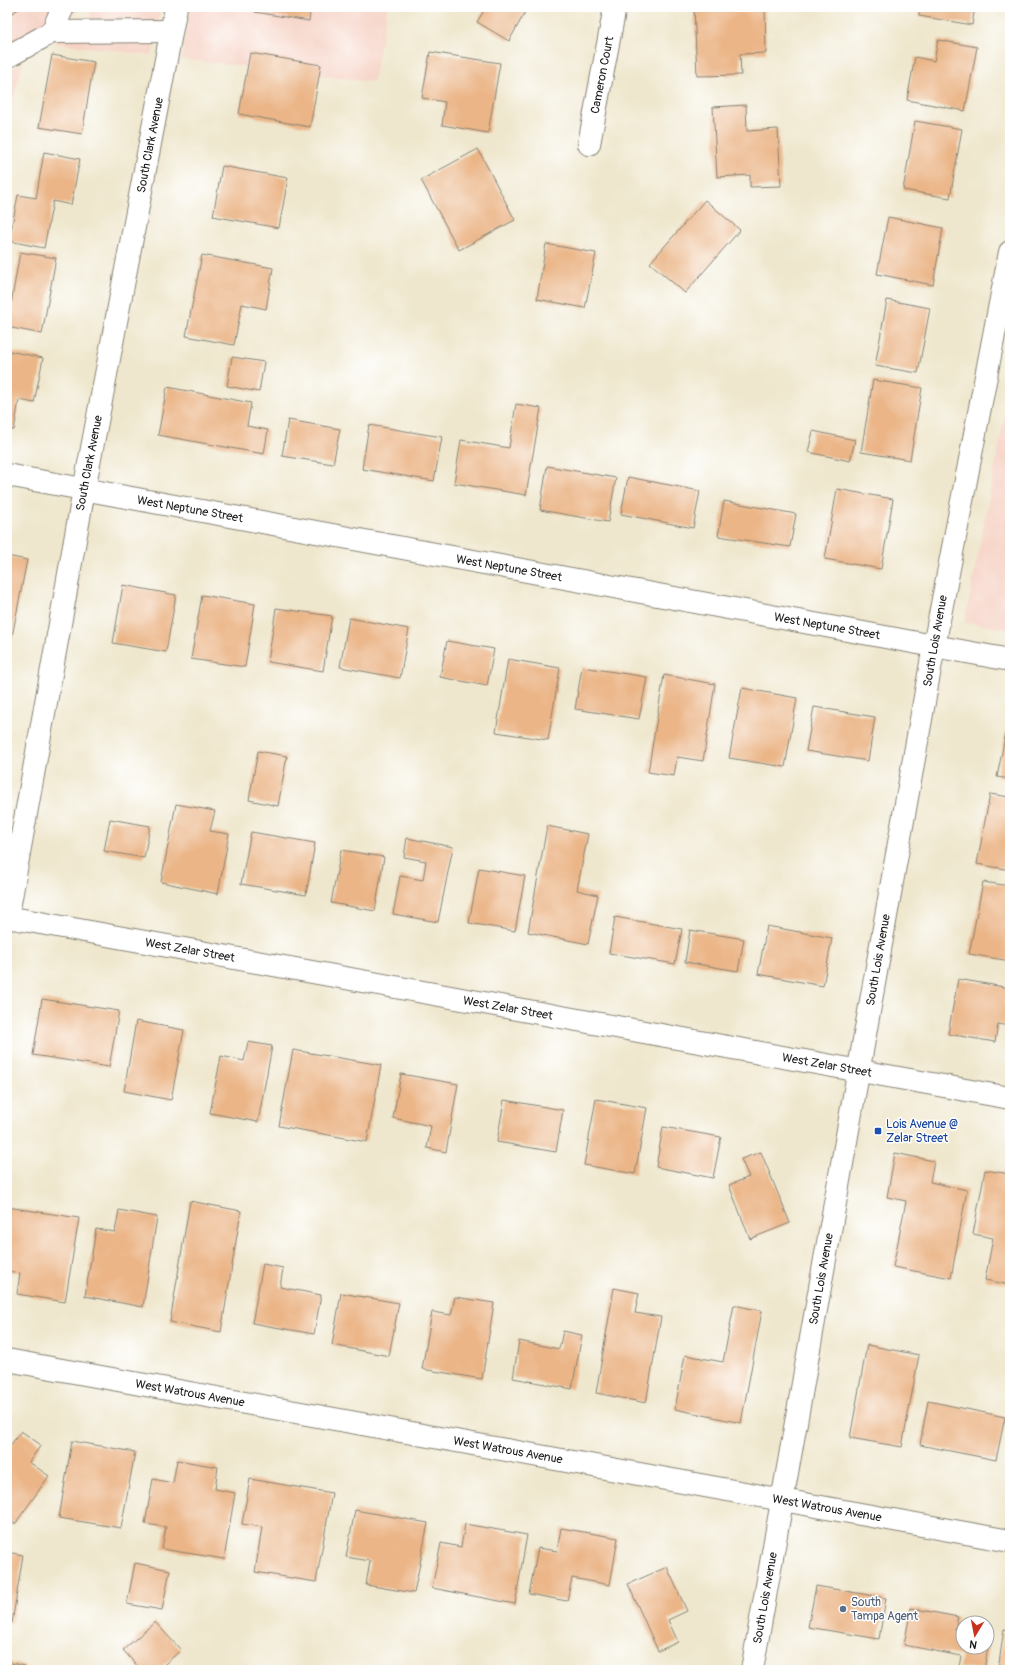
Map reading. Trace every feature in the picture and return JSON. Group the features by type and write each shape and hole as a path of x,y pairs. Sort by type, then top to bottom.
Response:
{"street":[{"path":"52,32 63,7"},
{"name":"South Clark Avenue","path":"7,918 84,490 176,7"},
{"name":"Cameron Court","path":"589,144 615,7"},
{"path":"7,57 52,32 171,32"},
{"name":"South Lois Avenue","path":"752,1670 934,646 1002,331 1010,252"},
{"name":"West Neptune Street","path":"7,475 1010,660"},
{"name":"West Zelar Street","path":"7,918 1010,1098"},
{"name":"West Watrous Avenue","path":"7,1360 1010,1540"}],"shaded area":[{"path":"7,7 73,7 77,13 7,56"},
{"path":"89,7 161,7 152,55 54,43 86,23 90,16"},
{"path":"191,7 388,7 373,82 181,59"},
{"path":"23,62 7,124 7,72"},
{"path":"1010,388 1010,630 965,622"}],"building":[{"path":"7,7 21,7 9,16"},
{"path":"256,7 311,7 309,21 255,12"},
{"path":"486,7 528,7 509,41 477,22"},
{"path":"694,7 765,7 766,53 740,54 741,75 697,76"},
{"path":"920,7 975,7 972,25 919,16"},
{"path":"938,40 977,47 965,111 907,100 915,57 934,61"},
{"path":"430,52 500,63 488,133 442,125 445,102 422,98"},
{"path":"250,53 321,65 310,127 239,114"},
{"path":"52,55 94,62 82,134 39,127"},
{"path":"746,105 747,131 778,129 781,186 750,187 750,175 717,177 713,107"},
{"path":"915,121 962,129 950,198 903,190"},
{"path":"478,149 515,220 459,250 421,180"},
{"path":"44,152 80,159 71,205 53,201 44,248 9,241 18,195 36,198"},
{"path":"222,166 288,178 279,228 213,216"},
{"path":"705,200 740,230 685,293 650,263"},
{"path":"888,217 943,228 933,285 877,274"},
{"path":"546,244 596,253 585,308 537,299"},
{"path":"20,252 56,258 42,334 7,327"},
{"path":"202,255 273,268 266,309 242,304 234,345 186,336"},
{"path":"887,300 930,308 918,373 875,366"},
{"path":"9,351 43,358 34,403 19,400 14,430 7,429 7,360"},
{"path":"232,357 264,362 259,392 227,386"},
{"path":"873,380 922,388 910,460 861,452"},
{"path":"167,387 251,403 247,426 268,430 264,454 158,435"},
{"path":"516,404 541,408 526,495 454,483 461,440 509,448"},
{"path":"288,420 340,429 333,464 282,456"},
{"path":"369,425 442,437 434,481 362,469"},
{"path":"813,431 855,440 850,461 808,452"},
{"path":"547,466 616,478 608,522 540,510"},
{"path":"628,477 700,491 693,528 621,514"},
{"path":"837,489 893,499 881,569 825,559"},
{"path":"724,501 796,514 790,547 718,536"},
{"path":"7,556 27,560 9,652 7,651"},
{"path":"123,585 176,595 166,652 113,643"},
{"path":"202,595 255,604 245,667 191,659"},
{"path":"276,608 332,616 323,671 268,662"},
{"path":"349,618 409,629 400,678 340,667"},
{"path":"447,641 494,649 487,686 440,677"},
{"path":"508,659 560,668 548,740 496,732"},
{"path":"582,667 647,677 639,719 575,709"},
{"path":"664,675 715,684 703,761 677,757 674,776 648,772"},
{"path":"742,688 797,698 785,767 729,758"},
{"path":"814,707 875,717 868,761 806,751"},
{"path":"1009,717 1010,718 1010,779 997,777"},
{"path":"258,751 287,756 278,806 249,800"},
{"path":"990,794 1010,797 1010,870 977,864"},
{"path":"176,804 215,811 210,831 229,834 218,894 161,882"},
{"path":"110,819 150,826 144,858 104,851"},
{"path":"547,826 588,834 577,890 598,895 588,944 528,932"},
{"path":"251,832 315,843 306,895 241,884"},
{"path":"407,838 453,847 438,922 393,914 400,876 423,880 426,861 404,857"},
{"path":"341,850 384,857 375,911 331,903"},
{"path":"479,868 525,876 515,931 469,923"},
{"path":"983,882 1010,886 1010,961 969,954"},
{"path":"615,917 682,929 675,964 609,953"},
{"path":"767,926 832,938 823,986 758,974"},
{"path":"690,930 744,939 738,971 685,962"},
{"path":"958,979 1010,988 1010,1026 998,1024 995,1042 948,1034"},
{"path":"42,999 119,1011 109,1067 33,1055"},
{"path":"136,1021 184,1030 171,1100 124,1091"},
{"path":"248,1042 272,1046 258,1122 210,1113 221,1056 244,1061"},
{"path":"293,1050 381,1065 367,1142 279,1126"},
{"path":"401,1074 458,1084 446,1152 427,1148 431,1126 393,1118"},
{"path":"596,1099 647,1108 635,1174 584,1165"},
{"path":"504,1100 563,1110 556,1152 497,1142"},
{"path":"663,1127 721,1137 713,1178 656,1167"},
{"path":"761,1152 790,1223 750,1239 729,1185 749,1177 741,1159"},
{"path":"895,1153 934,1161 930,1182 967,1190 951,1278 893,1267 906,1201 887,1197"},
{"path":"985,1170 1010,1174 1010,1285 985,1280 993,1238 973,1234"},
{"path":"190,1201 241,1211 221,1332 170,1322"},
{"path":"7,1207 79,1218 65,1302 17,1294 20,1273 7,1271"},
{"path":"119,1210 157,1217 143,1307 85,1296 96,1229 115,1232"},
{"path":"263,1264 283,1268 280,1287 321,1295 314,1334 252,1323"},
{"path":"614,1288 639,1293 635,1313 661,1317 646,1403 596,1393"},
{"path":"341,1293 399,1303 389,1356 332,1345"},
{"path":"455,1297 494,1303 482,1379 422,1369 432,1312 451,1315"},
{"path":"734,1305 762,1311 741,1423 675,1409 685,1355 723,1362"},
{"path":"563,1331 582,1335 572,1389 513,1378 519,1341 559,1349"},
{"path":"867,1345 919,1355 902,1447 850,1438"},
{"path":"928,1401 1005,1417 996,1460 920,1445"},
{"path":"21,1431 41,1445 29,1462 49,1476 15,1524 7,1518 7,1450"},
{"path":"72,1441 135,1452 121,1528 59,1518"},
{"path":"177,1460 218,1467 215,1489 235,1493 224,1559 162,1549 166,1527 145,1524 153,1479 173,1483"},
{"path":"250,1479 332,1493 316,1582 255,1572 262,1527 242,1524"},
{"path":"355,1510 428,1523 414,1593 366,1585 370,1561 346,1557"},
{"path":"465,1524 527,1535 515,1604 432,1588 441,1543 461,1547"},
{"path":"561,1528 618,1538 610,1585 572,1578 567,1601 529,1594 538,1548 557,1551"},
{"path":"7,1552 23,1555 12,1623 7,1623"},
{"path":"135,1563 170,1570 162,1610 127,1604"},
{"path":"667,1567 687,1611 668,1620 678,1642 658,1651 628,1584"},
{"path":"816,1586 886,1598 879,1639 808,1627"},
{"path":"911,1608 955,1616 955,1655 904,1645"},
{"path":"155,1622 181,1650 158,1670 141,1670 123,1650"},
{"path":"1004,1629 1010,1630 1010,1670 998,1670"},
{"path":"956,1655 987,1655 984,1670 959,1667 961,1656"},
{"path":"7,1662 25,1666 24,1670 7,1670"}],"place":[{"name":"Lois Avenue @ Zelar Street","path":"878,1131"},
{"name":"South Tampa Agent","path":"843,1609"}]}
